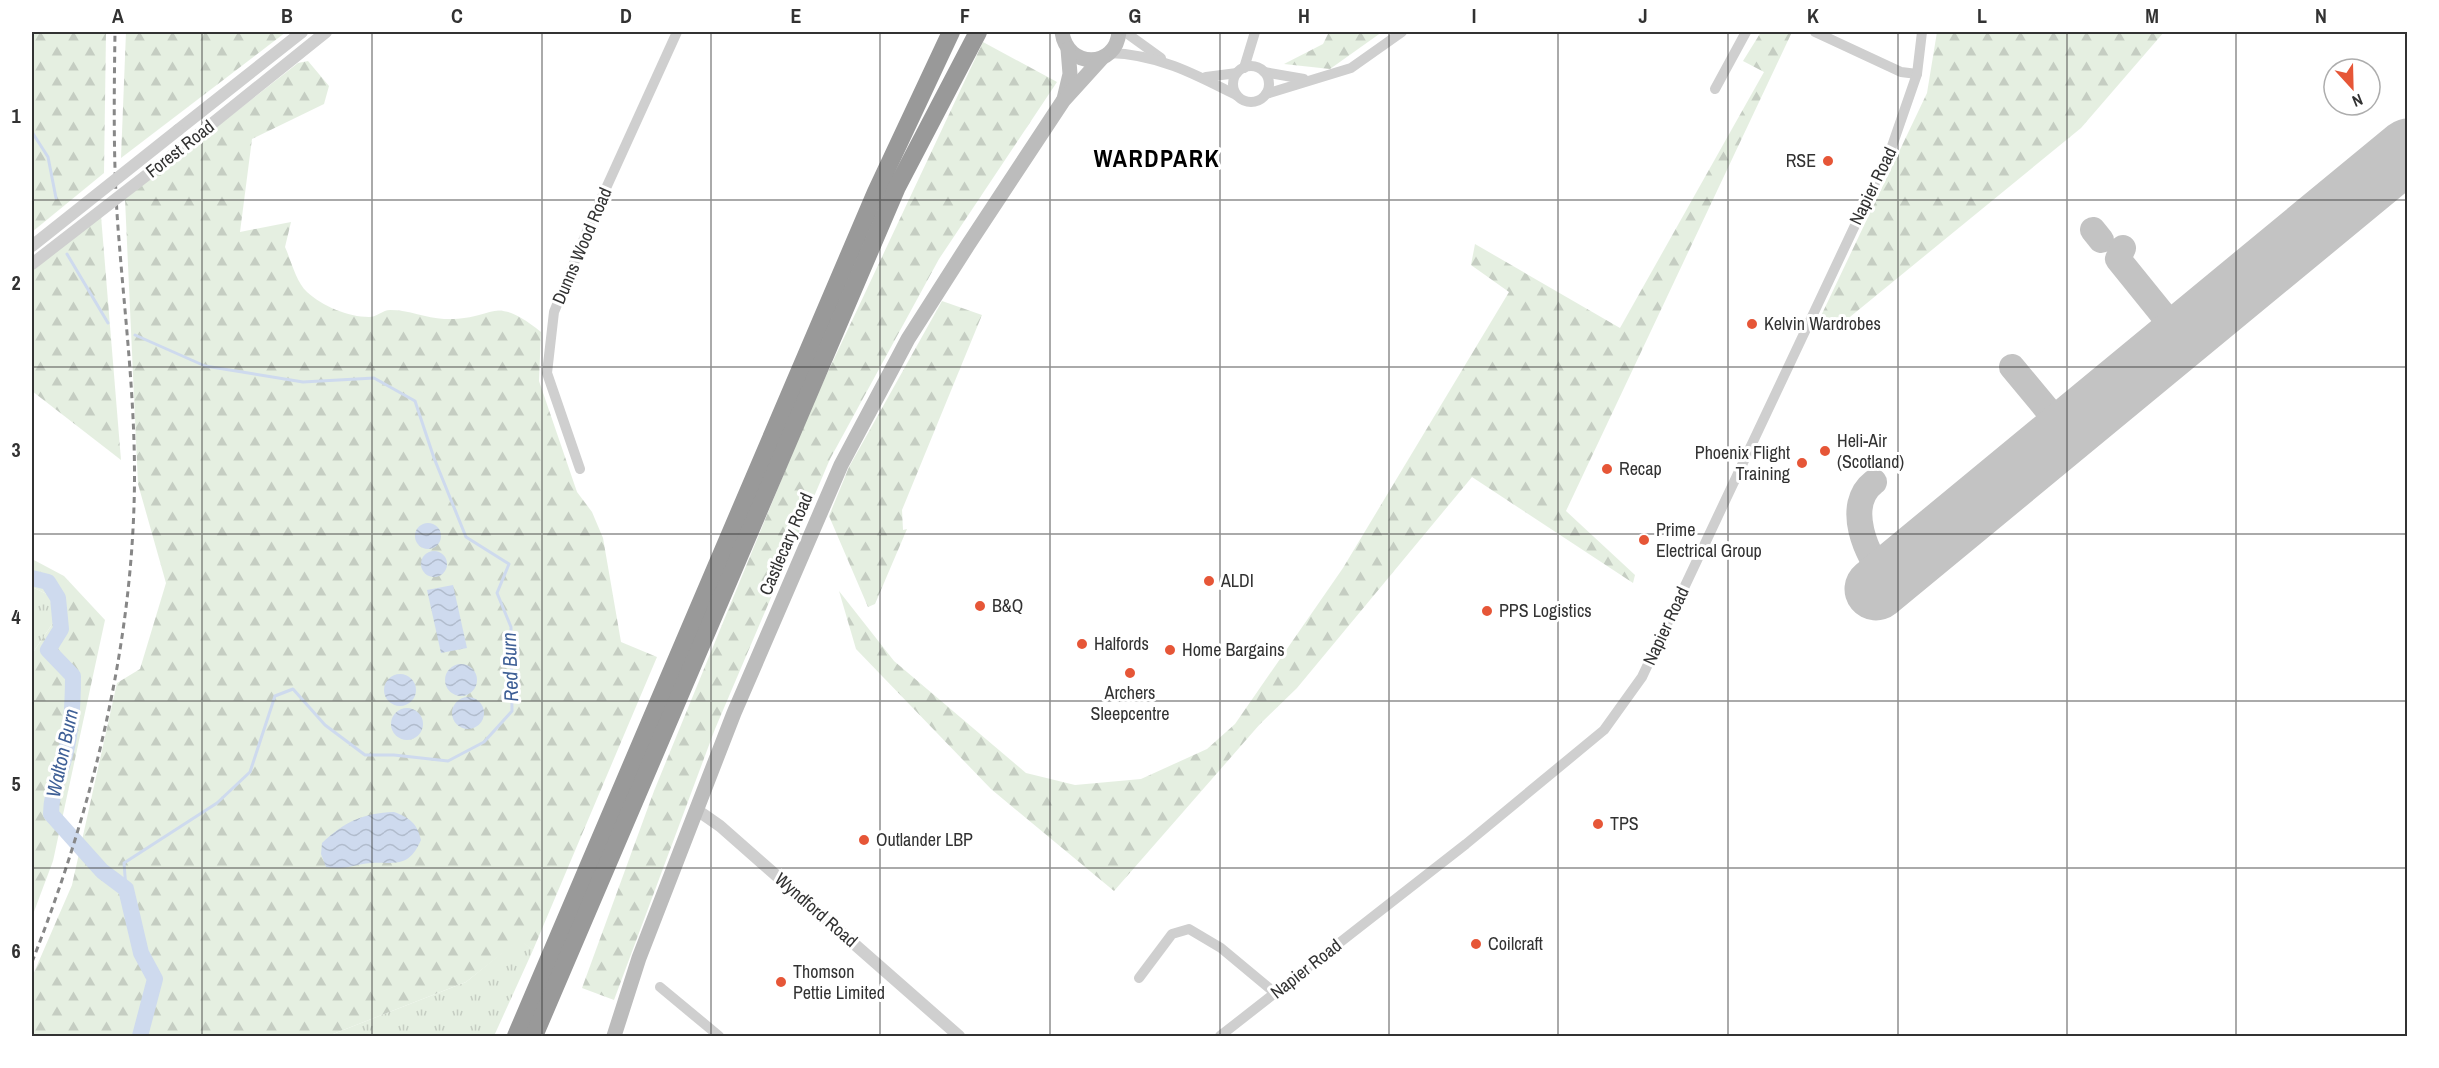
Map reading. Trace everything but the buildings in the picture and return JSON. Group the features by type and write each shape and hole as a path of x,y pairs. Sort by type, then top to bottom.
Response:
{"highway":[{"path":"516,1036 876,192 951,32"},
{"path":"534,1036 897,187 977,35"}],"main road":[{"name":"Castlecary Road","path":"614,1036 639,958 734,713 841,465 908,339 1063,101 1117,43 1119,32"},
{"name":"Castlecary Road","path":"1062,38 1070,74 1063,101"},
{"path":"1062,38 1074,55 1087,60 1105,56"}],"street":[{"name":"Forest Road","path":"32,246 302,32"},
{"name":"Forest Road","path":"32,264 326,32"},
{"name":"Dunns Wood Road","path":"580,469 547,373 554,312 592,219 677,32"},
{"path":"1125,32 1169,63"},
{"path":"1105,56 1136,54 1169,63 1251,102 1266,94 1351,68 1402,32"},
{"path":"1715,89 1746,32"},
{"path":"1815,32 1901,72 1917,74"},
{"name":"Napier Road","path":"1220,1036 1466,844 1604,730 1642,677 1891,149 1917,74 1922,32"},
{"path":"1254,33 1262,71 1268,81 1266,94"},
{"path":"1236,95 1233,84 1254,33"},
{"path":"1202,77 1220,77 1240,70 1262,71 1298,79 1319,78"},
{"name":"Wyndford Road","path":"697,810 720,826 959,1036"},
{"path":"1139,978 1172,934 1189,929 1221,948 1275,993"},
{"path":"660,987 719,1036"}],"green space":[{"path":"32,32 106,32 104,173 32,232"},
{"path":"126,32 286,32 121,158"},
{"path":"1329,32 1382,32 1330,69 1284,64 1323,44"},
{"path":"1761,32 1792,32 1566,511 1635,575 1633,583 1472,477 1297,688 1260,724 1114,891 991,789 856,649 839,591 894,661 1026,773 1075,785 1141,779 1207,749 1235,724 1343,568 1509,292 1471,265 1475,244 1620,328 1764,72 1743,61"},
{"path":"1937,32 2164,32 2081,128 1845,321 1820,318 1927,93"},
{"path":"983,42 1057,82 939,259 830,459 715,729 614,1000 582,988 654,791 810,410"},
{"path":"308,61 329,86 324,104 252,139 240,232 291,222 285,247 300,283 313,297 344,313 369,317 387,310 397,310 444,319 502,311 525,320 541,332 539,381 577,492 592,512 603,538 621,642 657,657 533,950 519,940 466,982 328,1036 32,1036 32,977 72,885 117,683 140,669 166,583 138,484 125,199 298,63"},
{"path":"101,216 121,460 32,391 32,271"},
{"path":"942,301 982,315 902,510 903,530 907,529 875,604 868,607 829,516 849,467"},
{"path":"32,559 64,576 105,620 53,861 32,917 32,654 55,620 49,595 32,587"},
{"path":"32,587 49,595 55,620 32,654"},
{"path":"519,939 533,950 494,1036 328,1036 466,982"}],"water":[{"path":"428,523 437,527 441,536 437,545 428,549 419,545 415,536 419,527"},
{"path":"434,551 443,555 447,564 443,573 434,577 425,573 421,564 425,555"},
{"path":"453,585 467,648 441,653 427,590"},
{"path":"461,664 472,669 477,680 472,691 461,696 450,691 445,680 450,669"},
{"path":"400,674 411,679 416,690 411,701 400,706 389,701 384,690 389,679"},
{"path":"468,697 479,702 484,713 479,724 468,729 457,724 452,713 457,702"},
{"path":"407,708 418,713 423,724 418,735 407,740 396,735 391,724 396,713"},
{"path":"394,812 412,822 417,829 421,840 412,855 395,863 326,867 321,854 322,843 330,836 346,824 363,817"}],"waterway":[{"name":"Red Burn","path":"32,132 48,157 56,198"},
{"name":"Red Burn","path":"67,254 108,323"},
{"name":"Red Burn","path":"126,889 124,863 217,803 250,772 275,696 293,689 325,725 365,755 394,755 448,761 484,742 512,711 511,627 497,593 509,564 466,537 434,458 415,401 374,378 303,382 205,366 135,335"},
{"name":"Walton Burn","path":"32,578 48,582 58,598 61,629 48,650 73,676 69,735 54,791 51,814 102,871 126,889 141,953 155,979 140,1036"}],"taxiway":[{"path":"2093,230 2101,240"},
{"path":"2123,248 2118,259 2181,337"},
{"path":"2012,367 2066,432"},
{"path":"1874,482 1865,492 1860,504 1859,517 1866,545 1887,580"}],"runway":[{"path":"1876,589 2408,150"}],"railway":[{"path":"32,962 71,852 103,738 115,681 131,565 135,473 134,439 116,188 115,32"}],"place":[{"name":"RSE","path":"1828,161"},
{"name":"Kelvin Wardrobes","path":"1752,324"},
{"name":"Heli-Air (Scotland)","path":"1825,451"},
{"name":"Phoenix Flight Training","path":"1802,463"},
{"name":"Recap","path":"1607,469"},
{"name":"Prime Electrical Group","path":"1644,540"},
{"name":"ALDI","path":"1209,581"},
{"name":"B&Q","path":"980,606"},
{"name":"PPS Logistics","path":"1487,611"},
{"name":"Halfords","path":"1082,644"},
{"name":"Home Bargains","path":"1170,650"},
{"name":"Archers Sleepcentre","path":"1130,673"},
{"name":"TPS","path":"1598,824"},
{"name":"Outlander LBP","path":"864,840"},
{"name":"Coilcraft","path":"1476,944"},
{"name":"Thomson Pettie Limited","path":"781,982"}],"district":[{"name":"WARDPARK","path":"1157,159"}]}
